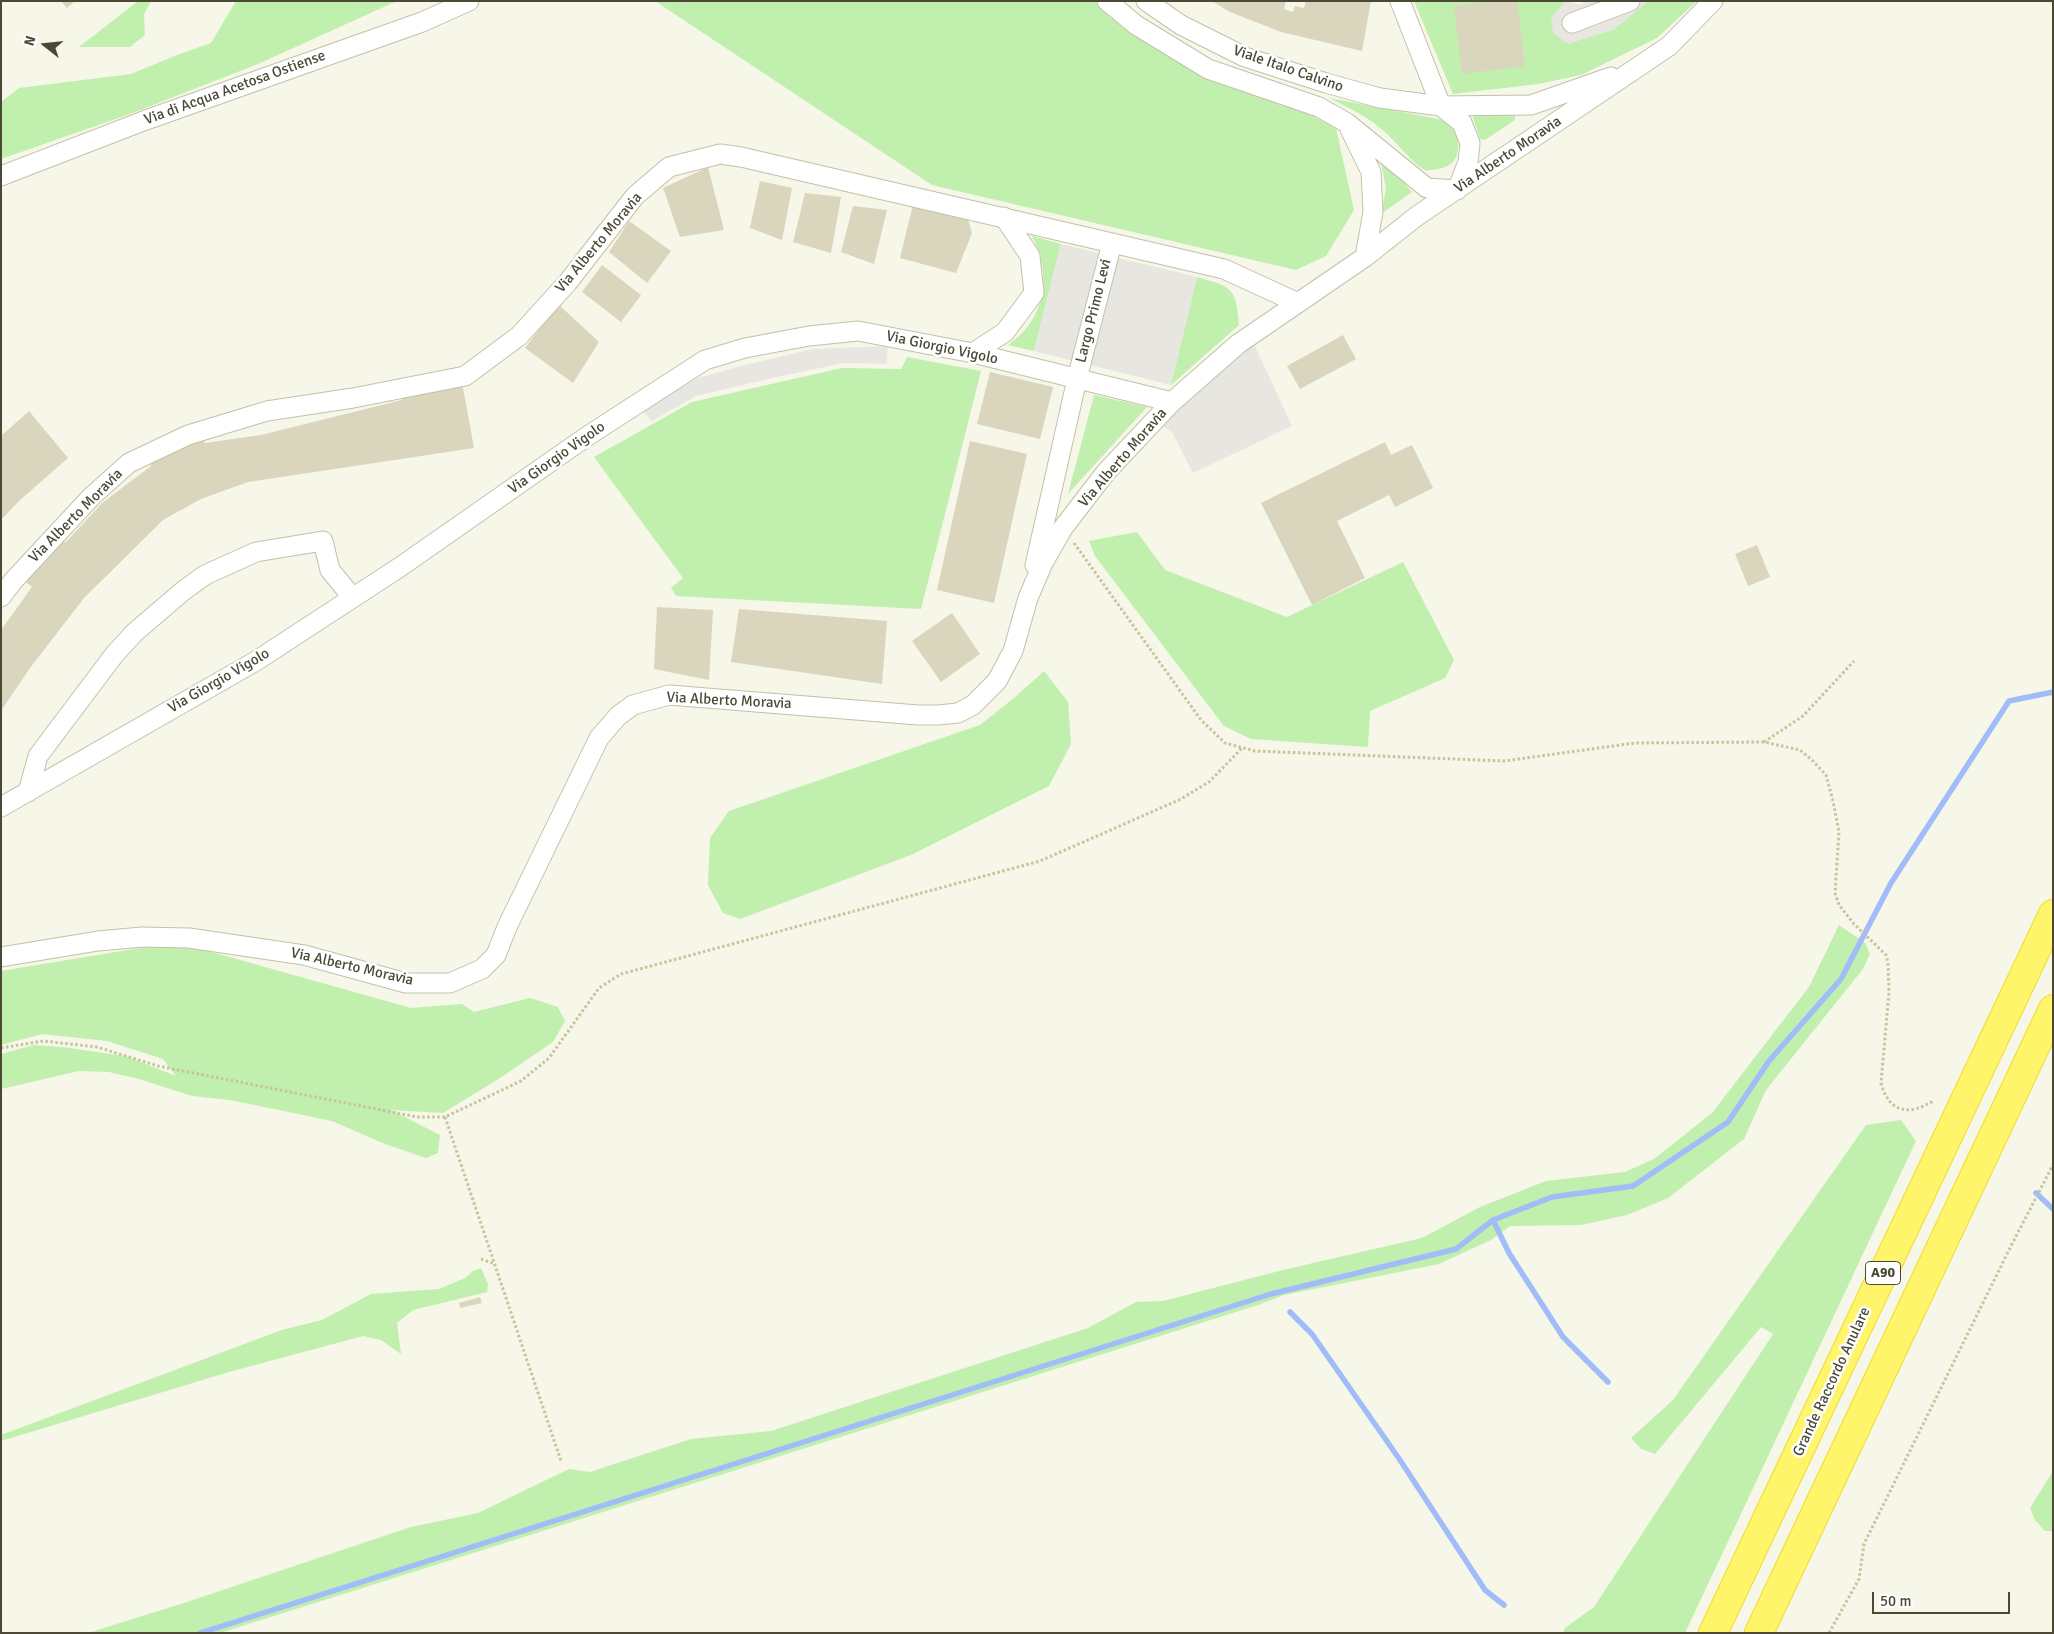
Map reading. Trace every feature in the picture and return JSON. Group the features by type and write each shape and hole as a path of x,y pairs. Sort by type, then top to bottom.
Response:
{"highway":[{"name":"Grande Raccordo Anulare","path":"1713,1633 2053,914"},
{"name":"A90","path":"1759,1633 2053,1009"}],"street":[{"name":"Via di Acqua Acetosa Ostiense","path":"1,176 146,120 422,22 468,1"},
{"name":"Viale Italo Calvino","path":"1107,1 1136,25 1208,68 1319,107 1347,123 1427,188 1457,190"},
{"name":"Viale Italo Calvino","path":"1146,1 1181,25 1245,57 1380,98 1441,106 1531,105 1636,68"},
{"path":"1400,1 1441,106 1462,123 1470,143 1468,162 1457,190"},
{"path":"1572,23 1630,1"},
{"name":"Via Alberto Moravia","path":"1,957 98,941 142,937 188,938 304,955 406,983 450,983 482,969 496,955 506,927 599,738 618,716 633,705 669,694 938,716 958,713 973,705 986,694 1005,667 1019,633 1028,598 1043,563 1063,528 1106,472 1172,402 1238,344 1365,257 1417,216 1669,46 1713,1"},
{"path":"1347,123 1371,172 1373,212 1365,257"},
{"name":"Via Alberto Moravia","path":"1,597 13,581 92,496 129,463 188,435 266,411 353,398 465,376 519,336 568,282 635,196 669,167 720,154 741,157 1004,217 1224,269 1298,304"},
{"path":"973,353 1005,332 1034,293 1030,256 1004,217"},
{"name":"Largo Primo Levi","path":"1028,598 1077,379 1112,242"},
{"name":"Via Giorgio Vigolo","path":"1,806 256,661 353,598 586,437 706,360 745,348 809,336 858,331 973,353 1172,402"},
{"path":"28,792 38,756 114,655 134,633 183,591 206,575 256,552 323,541 330,570 353,598"}],"path":[{"path":"1063,528 1201,720 1225,743 1255,751 1504,761 1635,743 1764,742 1800,750 1826,775 1833,801 1839,832 1835,893 1839,905 1854,924 1886,955 1888,963 1889,992 1881,1083 1884,1092 1889,1102 1899,1108 1912,1110 1923,1107 1933,1101"},
{"path":"1764,742 1803,716 1854,661"},
{"path":"1,1048 43,1041 96,1046 158,1066 417,1116 444,1117 520,1081 549,1058 599,988 621,974 1040,861 1179,800 1209,782 1242,748"},
{"path":"444,1117 561,1461"},
{"path":"1829,1633 1859,1579 1864,1544 2013,1242 2053,1166"},
{"path":"481,1259 495,1264"}],"green space":[{"path":"138,1 151,1 144,14 145,35 130,47 79,47"},
{"path":"236,1 397,1 258,64 130,114 1,159 1,102 19,88 131,74 211,43"},
{"path":"655,1 1107,1 1136,25 1336,128 1354,210 1326,256 1296,270 932,185"},
{"path":"1414,1 1566,1 1551,19 1613,30 1648,1 1697,1 1657,38 1581,75 1538,84 1453,94"},
{"path":"1329,98 1439,119 1450,125 1456,133 1458,148 1456,158 1447,166 1426,171 1374,123 1356,111"},
{"path":"1515,113 1515,120 1485,140 1480,139 1473,118 1474,115"},
{"path":"1381,161 1388,164 1412,192 1381,214 1386,189"},
{"path":"1032,236 1061,244 1034,351 1008,345 1021,335 1030,323 1042,296 1042,266 1039,251"},
{"path":"1197,277 1218,284 1230,291 1236,303 1239,325 1171,385"},
{"path":"907,357 981,371 921,609 676,596 671,588 683,578 594,457 692,402 842,368 901,369"},
{"path":"1094,395 1147,407 1068,494"},
{"path":"1137,532 1165,570 1287,617 1403,562 1454,660 1445,678 1370,711 1368,747 1251,739 1224,726 1095,556 1089,541"},
{"path":"1044,671 1068,702 1071,744 1049,786 911,855 740,919 723,913 708,885 710,838 729,811 980,725"},
{"path":"1839,925 1865,943 1870,954 1863,969 1766,1090 1744,1139 1668,1198 1627,1215 1581,1225 1510,1226 1491,1240 1439,1264 1284,1295 1258,1305 220,1633 88,1633 411,1527 478,1513 569,1469 590,1472 691,1439 771,1431 1088,1328 1136,1302 1163,1301 1287,1269 1422,1238 1480,1207 1546,1181 1625,1172 1654,1159 1712,1113 1809,987"},
{"path":"176,942 411,1008 462,1004 474,1012 530,998 558,1007 565,1021 553,1042 500,1078 443,1113 391,1110 440,1135 438,1153 426,1158 385,1144 332,1121 230,1100 192,1096 139,1079 109,1072 79,1071 1,1089 1,1054 34,1045 125,1056 176,1076 163,1059 107,1041 42,1034 1,1045 1,971"},
{"path":"1901,1120 1916,1141 1685,1633 1563,1633 1565,1628 1594,1607 1773,1334 1761,1327 1655,1454 1641,1449 1631,1438 1673,1400 1866,1125"},
{"path":"481,1268 488,1284 487,1292 413,1310 397,1323 401,1354 381,1340 363,1336 229,1372 1,1441 1,1435 282,1330 322,1320 371,1294 439,1289 465,1278 473,1271"},
{"path":"2053,1471 2053,1531 2045,1531 2035,1520 2030,1508"}],"shaded area":[{"path":"1566,1 1581,5 1586,1 1648,1 1613,30 1568,44 1553,33 1551,18"},
{"path":"1061,244 1197,277 1171,385 1034,351"},
{"path":"1254,344 1292,426 1193,473 1172,432 1154,421"},
{"path":"888,346 886,364 843,363 696,396 652,421 642,410 698,378 741,366 813,349"}],"building":[{"path":"61,1 75,1 67,8"},
{"path":"1212,1 1286,1 1284,9 1293,12 1295,6 1304,8 1306,1 1371,1 1362,51 1281,32 1230,12"},
{"path":"1494,1 1517,1 1525,66 1462,74 1454,6"},
{"path":"708,167 724,230 680,237 663,188"},
{"path":"760,181 792,188 782,240 750,228"},
{"path":"805,193 841,197 831,253 793,242"},
{"path":"913,205 968,219 972,233 956,273 900,258"},
{"path":"853,206 887,210 874,264 841,252"},
{"path":"629,221 671,251 647,283 609,252"},
{"path":"602,265 641,295 621,322 582,292"},
{"path":"558,304 599,342 573,383 525,348"},
{"path":"1343,335 1356,359 1300,389 1287,366"},
{"path":"990,372 1053,387 1040,439 977,424"},
{"path":"462,382 474,448 248,482 201,499 163,520 84,598 30,668 1,711 1,630 32,587 21,578 58,532 65,543 102,503 151,466 149,458 200,435 205,443 261,435 402,400 404,394"},
{"path":"29,411 68,458 20,500 1,520 1,436"},
{"path":"970,441 1027,454 994,603 937,590"},
{"path":"1385,442 1391,455 1412,445 1433,488 1395,507 1389,495 1337,521 1365,578 1312,605 1261,503"},
{"path":"1757,545 1770,577 1748,586 1735,554"},
{"path":"657,607 713,610 709,680 654,669"},
{"path":"739,609 887,621 882,684 731,662"},
{"path":"952,613 980,654 941,682 912,641"},
{"path":"480,1297 482,1303 460,1308 459,1303"}],"waterway":[{"path":"200,1633 1271,1294 1456,1249 1493,1220 1552,1197 1633,1186 1728,1122 1769,1061 1841,979 1891,883 2009,701 2053,692"},
{"path":"2036,1193 2053,1209"},
{"path":"1493,1220 1509,1253 1563,1337 1608,1382"},
{"path":"1290,1312 1312,1334 1400,1460 1485,1590 1504,1605"}]}
